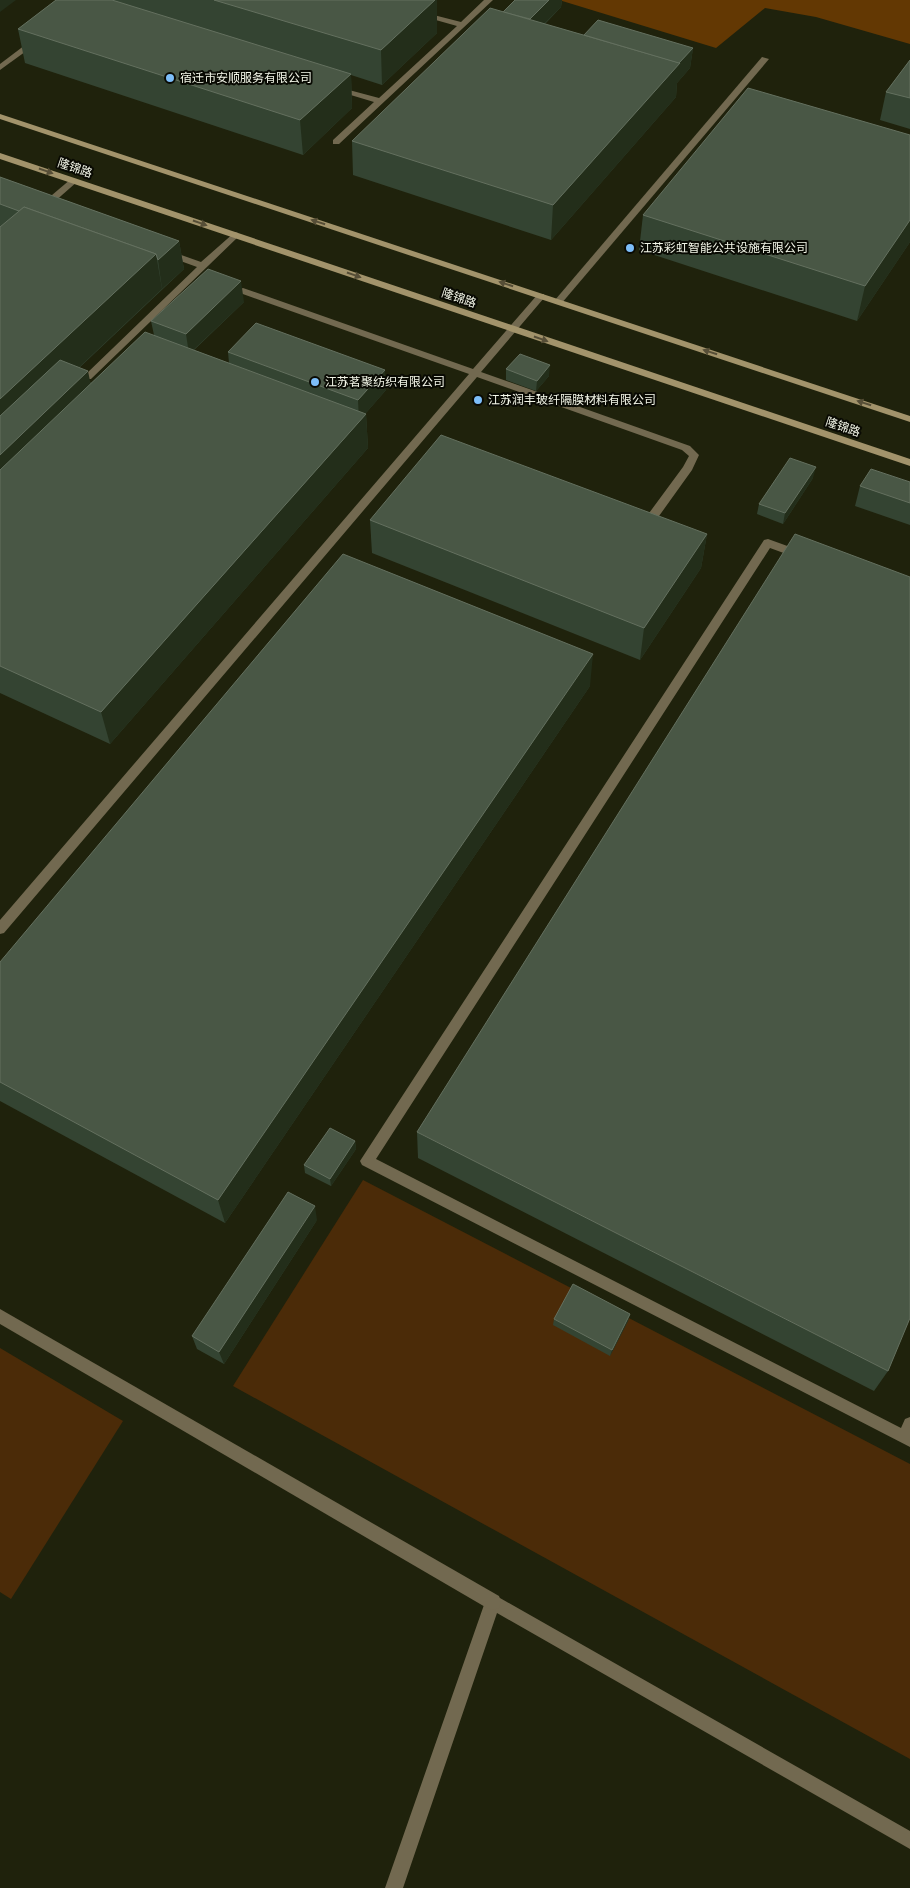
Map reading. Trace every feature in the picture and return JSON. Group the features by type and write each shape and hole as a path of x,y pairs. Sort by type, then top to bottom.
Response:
{"main road":[{"name":"隆锦路","path":"0,116 910,419"},
{"name":"隆锦路","path":"0,156 910,463"}],"street":[{"path":"336,142 489,0"},
{"path":"414,11 462,25"},
{"path":"0,68 46,33"},
{"path":"558,302 765,59"},
{"path":"332,87 380,101"},
{"path":"42,208 74,181"},
{"path":"88,377 235,235"},
{"path":"159,250 203,266"},
{"path":"243,291 686,448 694,455 688,468 644,528"},
{"path":"0,928 541,296"},
{"path":"812,560 768,544 368,1161 908,1434"},
{"path":"0,1316 493,1602 910,1840"},
{"path":"394,1888 493,1602"}],"shaded area":[{"path":"559,0 910,0 910,44 816,17 765,8 716,48"},
{"path":"363,1180 910,1464 910,1759 233,1386"},
{"path":"0,1348 123,1421 11,1599 0,1592"}],"building":[{"path":"56,0 112,0 351,74 300,120 18,29"},
{"path":"214,0 435,0 381,50"},
{"path":"515,0 549,0 530,19 503,12"},
{"path":"490,8 680,63 553,205 352,141"},
{"path":"598,20 693,48 679,63 584,35"},
{"path":"910,60 910,98 886,92"},
{"path":"748,88 910,135 910,220 865,286 643,215"},
{"path":"0,177 179,241 158,260 156,254 24,207 19,211 0,204"},
{"path":"24,207 156,254 0,399 0,227"},
{"path":"208,269 241,281 186,334 151,321"},
{"path":"256,323 385,370 358,400 228,352"},
{"path":"145,332 366,414 101,712 0,666 0,470"},
{"path":"520,354 550,365 537,381 506,369"},
{"path":"60,360 88,371 0,455 0,416"},
{"path":"441,435 707,534 644,628 370,520"},
{"path":"790,458 816,467 785,513 759,504"},
{"path":"871,469 910,482 910,503 860,486"},
{"path":"795,534 910,577 910,1318 888,1371 417,1132"},
{"path":"343,554 593,654 218,1200 0,1082 0,962"},
{"path":"330,1128 355,1141 330,1179 304,1165"},
{"path":"288,1192 315,1206 219,1352 192,1336"},
{"path":"573,1284 630,1314 612,1350 554,1319"}],"place":[{"name":"宿迁市安顺服务有限公司","path":"170,78"},
{"name":"江苏彩虹智能公共设施有限公司","path":"630,248"},
{"name":"江苏茗聚纺织有限公司","path":"315,382"},
{"name":"江苏润丰玻纤隔膜材料有限公司","path":"478,400"}]}
